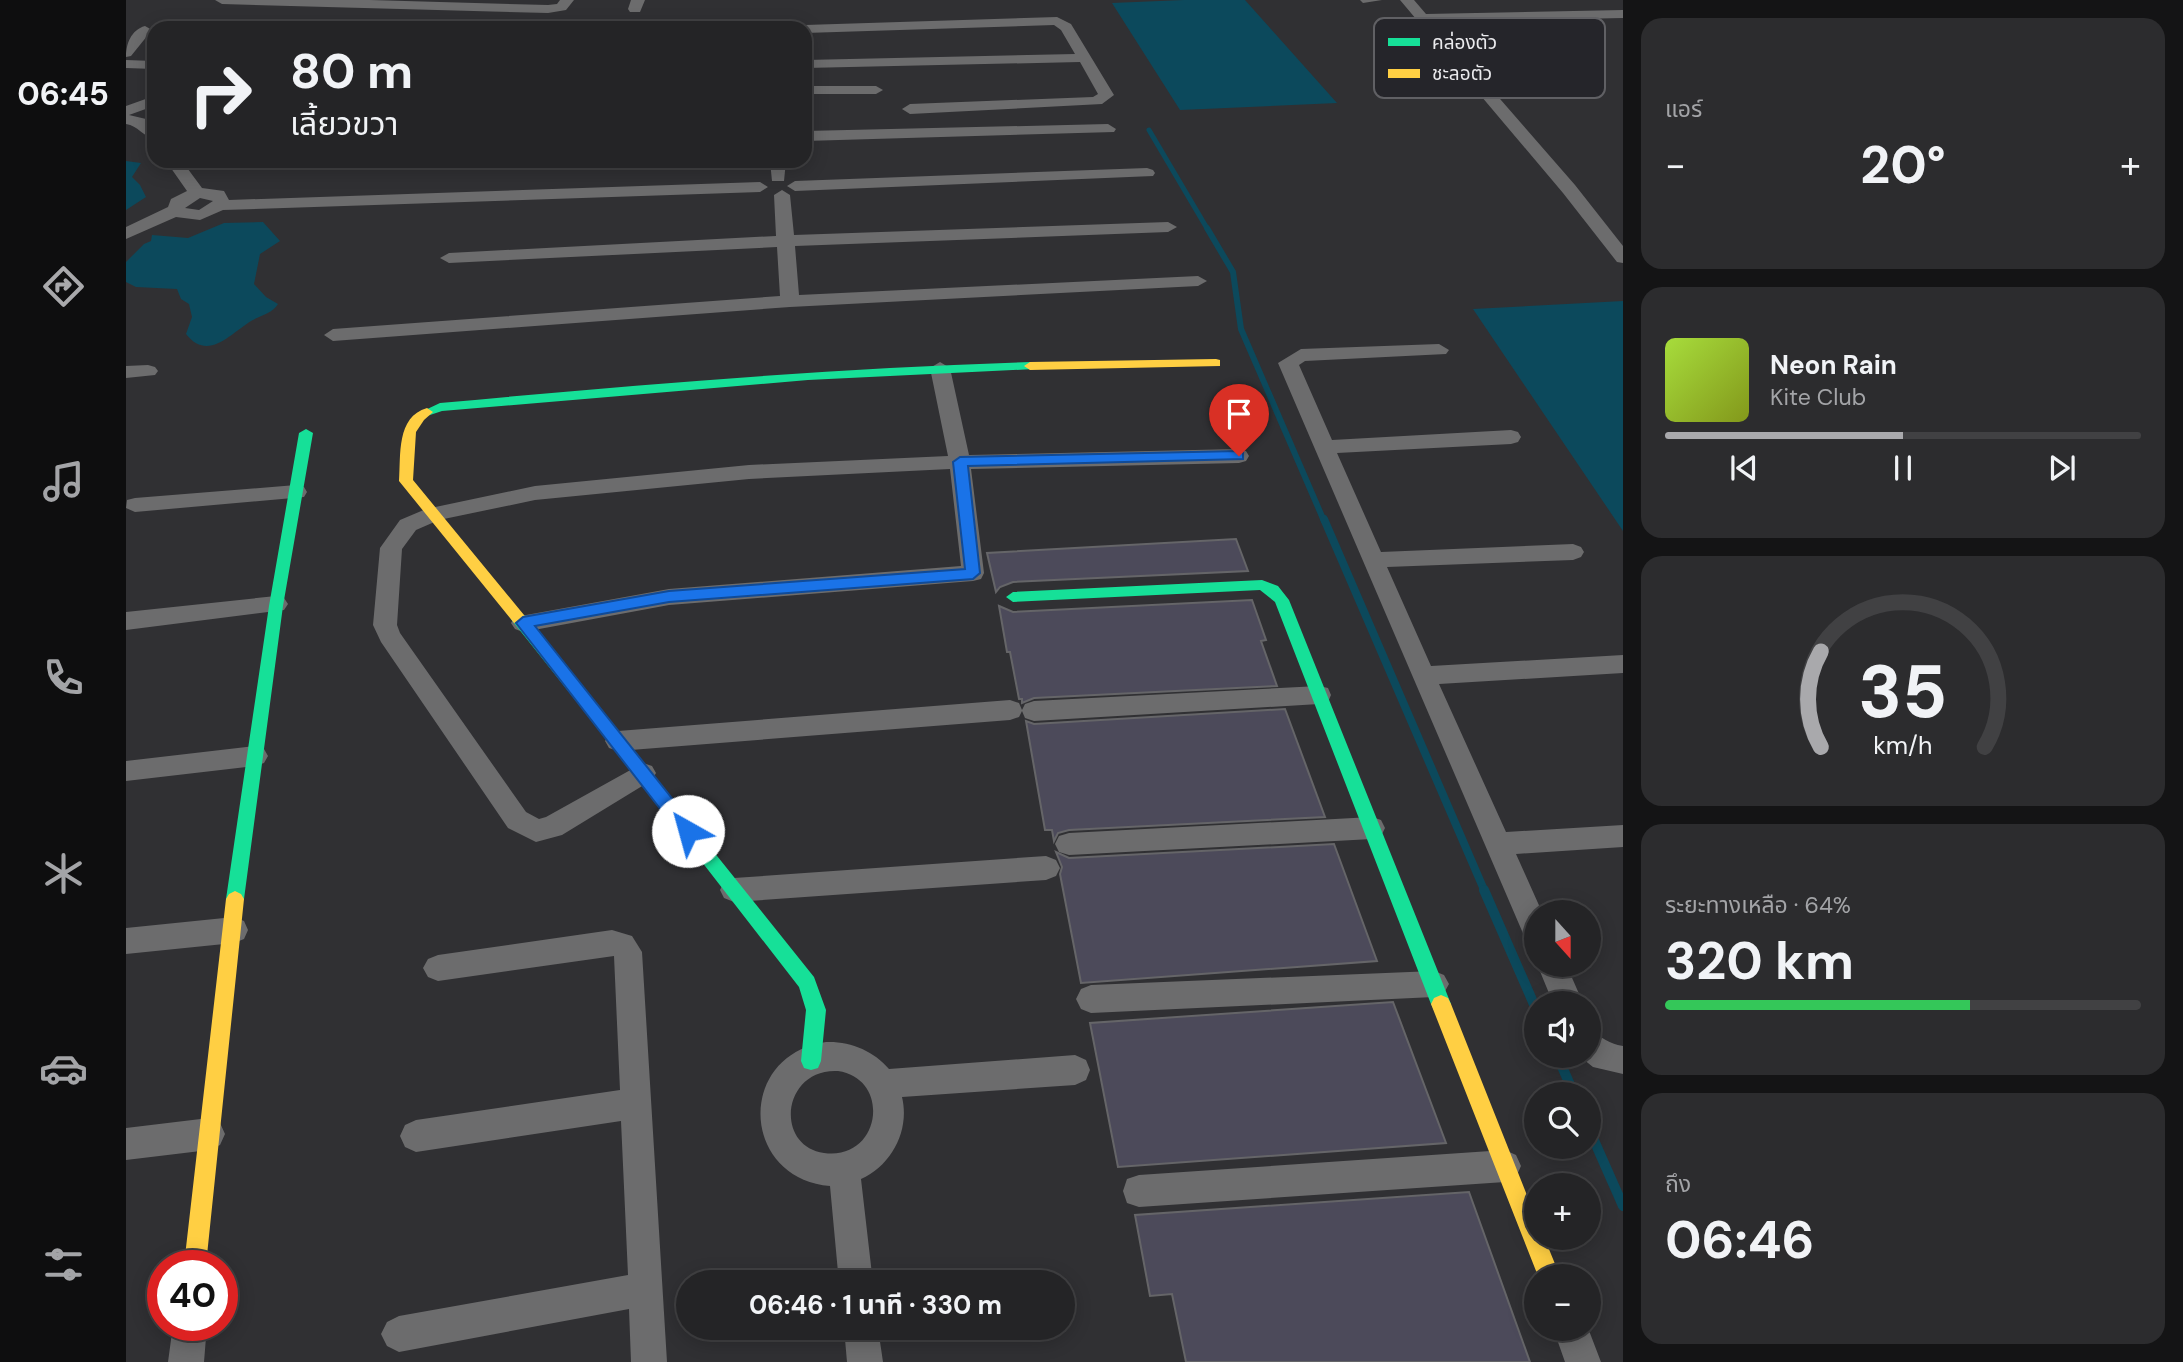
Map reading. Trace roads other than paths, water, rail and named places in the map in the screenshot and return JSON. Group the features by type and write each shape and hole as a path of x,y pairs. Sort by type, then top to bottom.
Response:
{"street":[{"path":"222,0 548,9 561,7 567,0"},
{"path":"1407,0 1422,18 1623,14"},
{"path":"812,29 1050,20 1066,27 1106,95 1103,99 1085,102 910,109"},
{"path":"126,30 147,30"},
{"path":"126,52 147,33"},
{"path":"812,64 1083,58"},
{"path":"126,64 147,65"},
{"path":"812,90 876,90"},
{"path":"1491,98 1569,189 1623,258"},
{"path":"126,111 147,104"},
{"path":"126,119 141,122 147,128"},
{"path":"812,136 1108,129"},
{"path":"179,168 197,193"},
{"path":"783,180 1147,173"},
{"path":"126,234 176,210 192,215 208,212 220,205 760,187 763,192 771,195 783,180"},
{"path":"783,180 784,241 790,301"},
{"path":"176,210 177,203 197,193 218,195 221,198 220,205"},
{"path":"449,258 784,241 1168,227"},
{"path":"333,335 790,301 1198,281"},
{"path":"1438,350 1301,355 1288,363 1524,904"},
{"path":"811,1061 816,1010 807,983 618,741 406,481 405,463 410,424 417,416 440,407 664,387 940,368 1216,363"},
{"path":"523,623 669,597 973,573 960,462 940,368"},
{"path":"126,372 148,370"},
{"path":"197,1250 255,756 276,604 306,433"},
{"path":"1324,447 1511,437"},
{"path":"643,773 554,827 536,831 517,820 389,636 385,625 391,548 408,525 434,514 534,493 749,472 960,462 1239,456"},
{"path":"135,506 296,492"},
{"path":"1375,560 1573,552"},
{"path":"1013,597 1262,585 1273,590 1282,600 1544,1264"},
{"path":"126,621 276,604"},
{"path":"1423,676 1623,664"},
{"path":"618,741 1022,710 1320,695"},
{"path":"126,771 255,756"},
{"path":"1069,844 1372,828"},
{"path":"1498,844 1623,836"},
{"path":"734,890 1046,868"},
{"path":"126,941 234,930"},
{"path":"438,968 612,943 622,945 628,952 649,1362"},
{"path":"1091,999 1434,984"},
{"path":"1601,1056 1623,1060"},
{"path":"843,1057 866,1067 883,1084 890,1100 891,1117 886,1135 876,1150 862,1161 844,1168 825,1169 806,1164 790,1153 780,1138 774,1120 775,1102 782,1085 794,1071 811,1061 843,1057"},
{"path":"883,1084 1075,1070"},
{"path":"416,1136 637,1103"},
{"path":"126,1144 209,1134"},
{"path":"1139,1191 1505,1166"},
{"path":"844,1168 855,1270"},
{"path":"399,1334 646,1289"},
{"path":"862,1340 864,1362"},
{"path":"186,1362 188,1341"},
{"path":"1575,1341 1583,1362"}],"lane":[{"path":"1363,1 1379,0"}],"water":[{"path":"1245,0 1337,103 1180,110 1112,3"},
{"path":"126,161 141,163 132,177 146,197 126,210"},
{"path":"263,222 280,241 260,254 254,284 266,297 278,304 219,343 202,346 186,334 192,317 189,304 181,299 177,289 136,287 126,282 126,262 144,244 151,241 152,235 188,238 224,223"},
{"path":"1623,301 1623,531 1473,309"}],"waterway":[{"path":"1149,130 1208,230"},
{"path":"1207,228 1233,272 1241,329 1324,521"},
{"path":"1324,519 1485,892"},
{"path":"1484,890 1528,991"},
{"path":"1563,1068 1569,1082"},
{"path":"1601,1156 1623,1206"}]}
